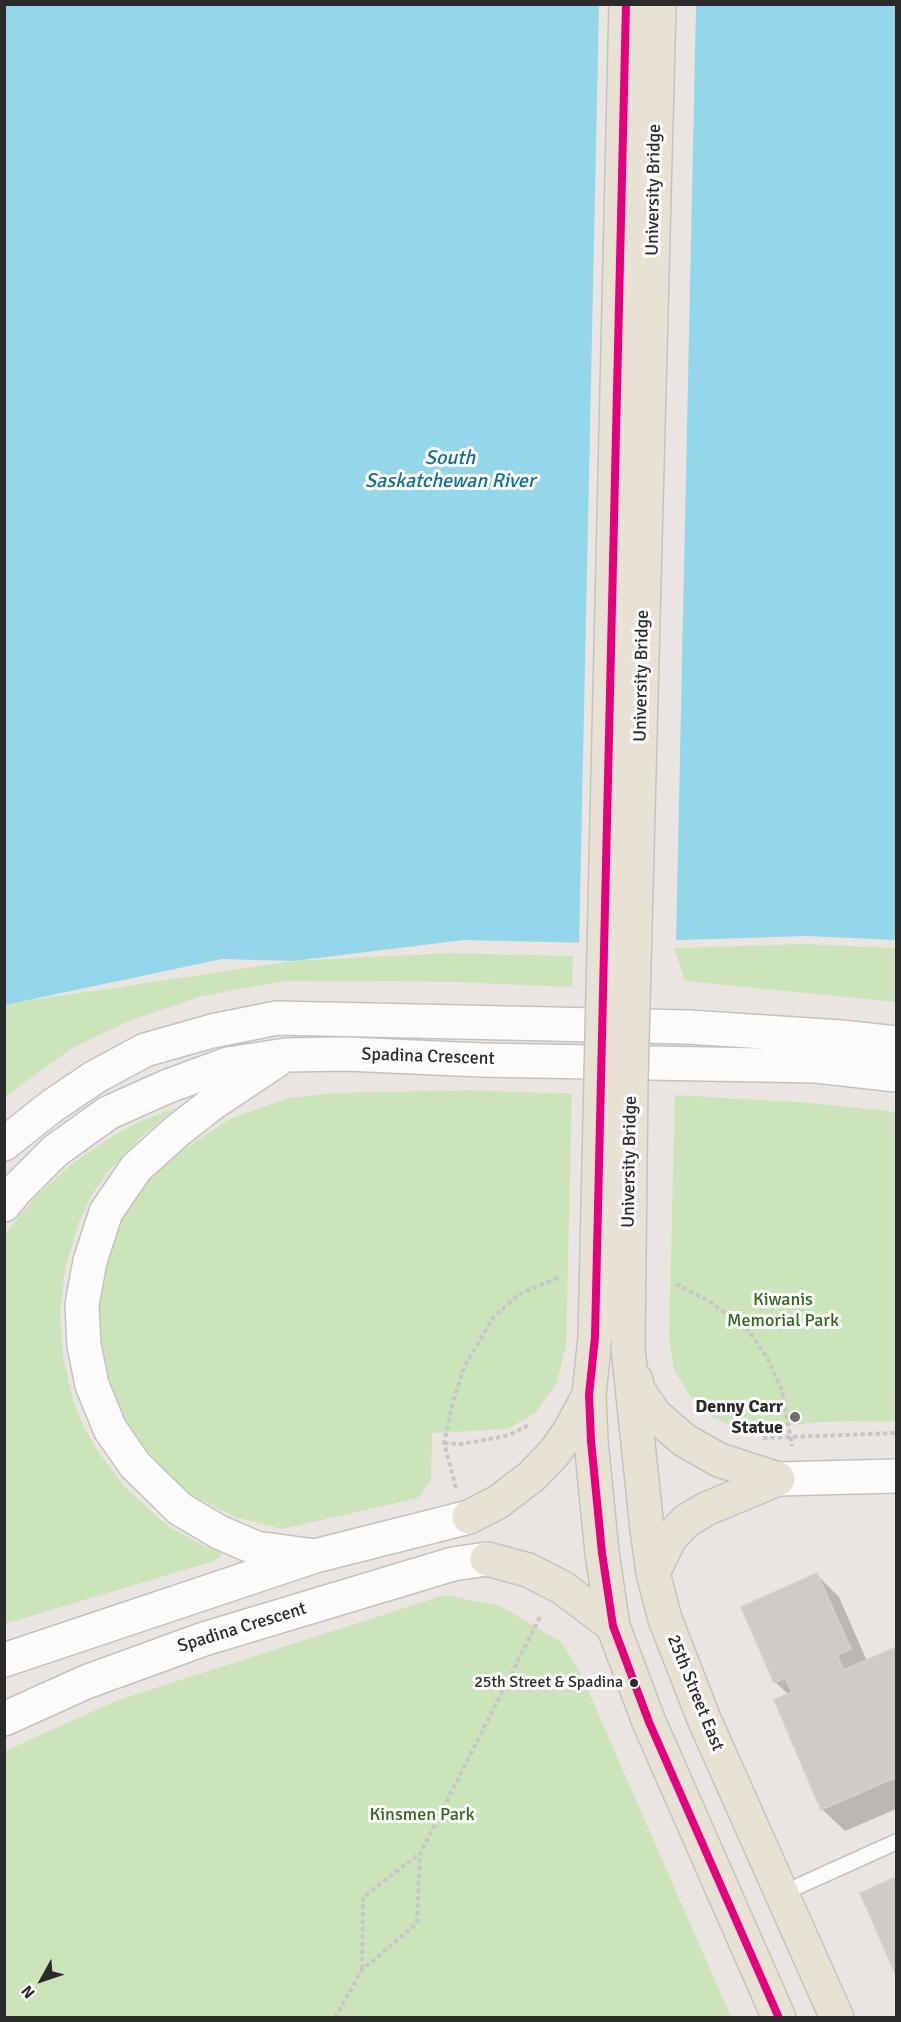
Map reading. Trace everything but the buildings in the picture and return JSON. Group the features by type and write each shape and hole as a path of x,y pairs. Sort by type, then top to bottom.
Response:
{"main road":[{"name":"University Bridge","path":"590,1395 595,1337 626,4"},
{"name":"University Bridge","path":"628,1348 631,1080 659,4"},
{"path":"628,1348 638,1388 655,1415 684,1440 719,1460 787,1479"},
{"name":"25th Street East","path":"628,1348 653,1573 665,1619 686,1675 837,2018"},
{"path":"463,1506 498,1502 532,1476 554,1453 590,1395"},
{"path":"590,1395 591,1441 602,1553 613,1626 649,1722 779,2018"},
{"path":"653,1573 670,1538 686,1521 706,1509 787,1479"},
{"path":"487,1559 528,1570 563,1588 613,1626"}],"street":[{"name":"Spadina Crescent","path":"4,1143 95,1077 145,1050 212,1031 277,1018 688,1027 897,1043"},
{"name":"Spadina Crescent","path":"4,1205 56,1151 108,1113 166,1087 228,1064 286,1055 346,1054 481,1060 817,1066 897,1075"},
{"path":"286,1055 213,1103 177,1131 136,1168 106,1212 90,1261 82,1305 84,1345 92,1385 110,1429 135,1465 180,1509 219,1532 255,1548 315,1556"},
{"path":"817,1066 897,1093"},
{"path":"787,1479 897,1476"},
{"path":"4,1660 463,1506"},
{"name":"Spadina Crescent","path":"4,1719 86,1682 204,1639 453,1564 487,1559"}],"lane":[{"path":"781,1894 897,1842"}],"path":[{"path":"463,1506 444,1443 464,1367 493,1318 519,1294 560,1277"},
{"path":"676,1284 709,1301 749,1331 766,1357 782,1390 791,1436 787,1479"},
{"path":"444,1443 473,1443 509,1435 537,1421"},
{"path":"753,1438 897,1433"},
{"path":"335,2018 362,1970 417,1923 420,1854 543,1612 533,1608"},
{"path":"362,1970 363,1897 420,1854"}],"green space":[{"path":"805,944 896,948 896,1002 685,981 674,948"},
{"path":"448,953 573,956 572,987 456,982 285,981 202,996 131,1020 72,1048 5,1097 5,1004 294,961"},
{"path":"470,1090 572,1094 566,1346 556,1384 535,1413 508,1429 432,1433 431,1479 418,1498 282,1529 235,1517 193,1496 154,1464 128,1430 108,1388 100,1352 98,1314 103,1275 116,1228 142,1187 167,1160 230,1119 288,1098 334,1093"},
{"name":"Kiwanis Memorial Park","path":"675,1095 810,1103 896,1112 896,1421 821,1422 741,1430 712,1417 689,1394 674,1370 669,1337"},
{"path":"175,1108 139,1139 107,1173 93,1193 79,1222 65,1269 60,1312 63,1356 73,1401 84,1427 97,1450 124,1486 169,1527 204,1546 221,1551 221,1556 214,1561 5,1624 5,1234 36,1196 72,1164 138,1122"},
{"name":"Kinsmen Park","path":"445,1595 500,1606 561,1642 579,1670 731,2017 5,2017 5,1751 118,1700"}],"water":[{"name":"South Saskatchewan River","path":"5,5 896,5 896,940 806,936 588,943 464,940 294,961 222,959 5,1005"}],"pier":[{"path":"599,5 696,5 676,943 579,946"}],"transit line":[{"path":"626,4 595,1337 589,1395 591,1441 602,1553 613,1626 649,1722 779,2018"}],"place":[{"name":"Denny Carr Statue","path":"795,1417"},
{"name":"25th Street & Spadina","path":"634,1683"}]}
